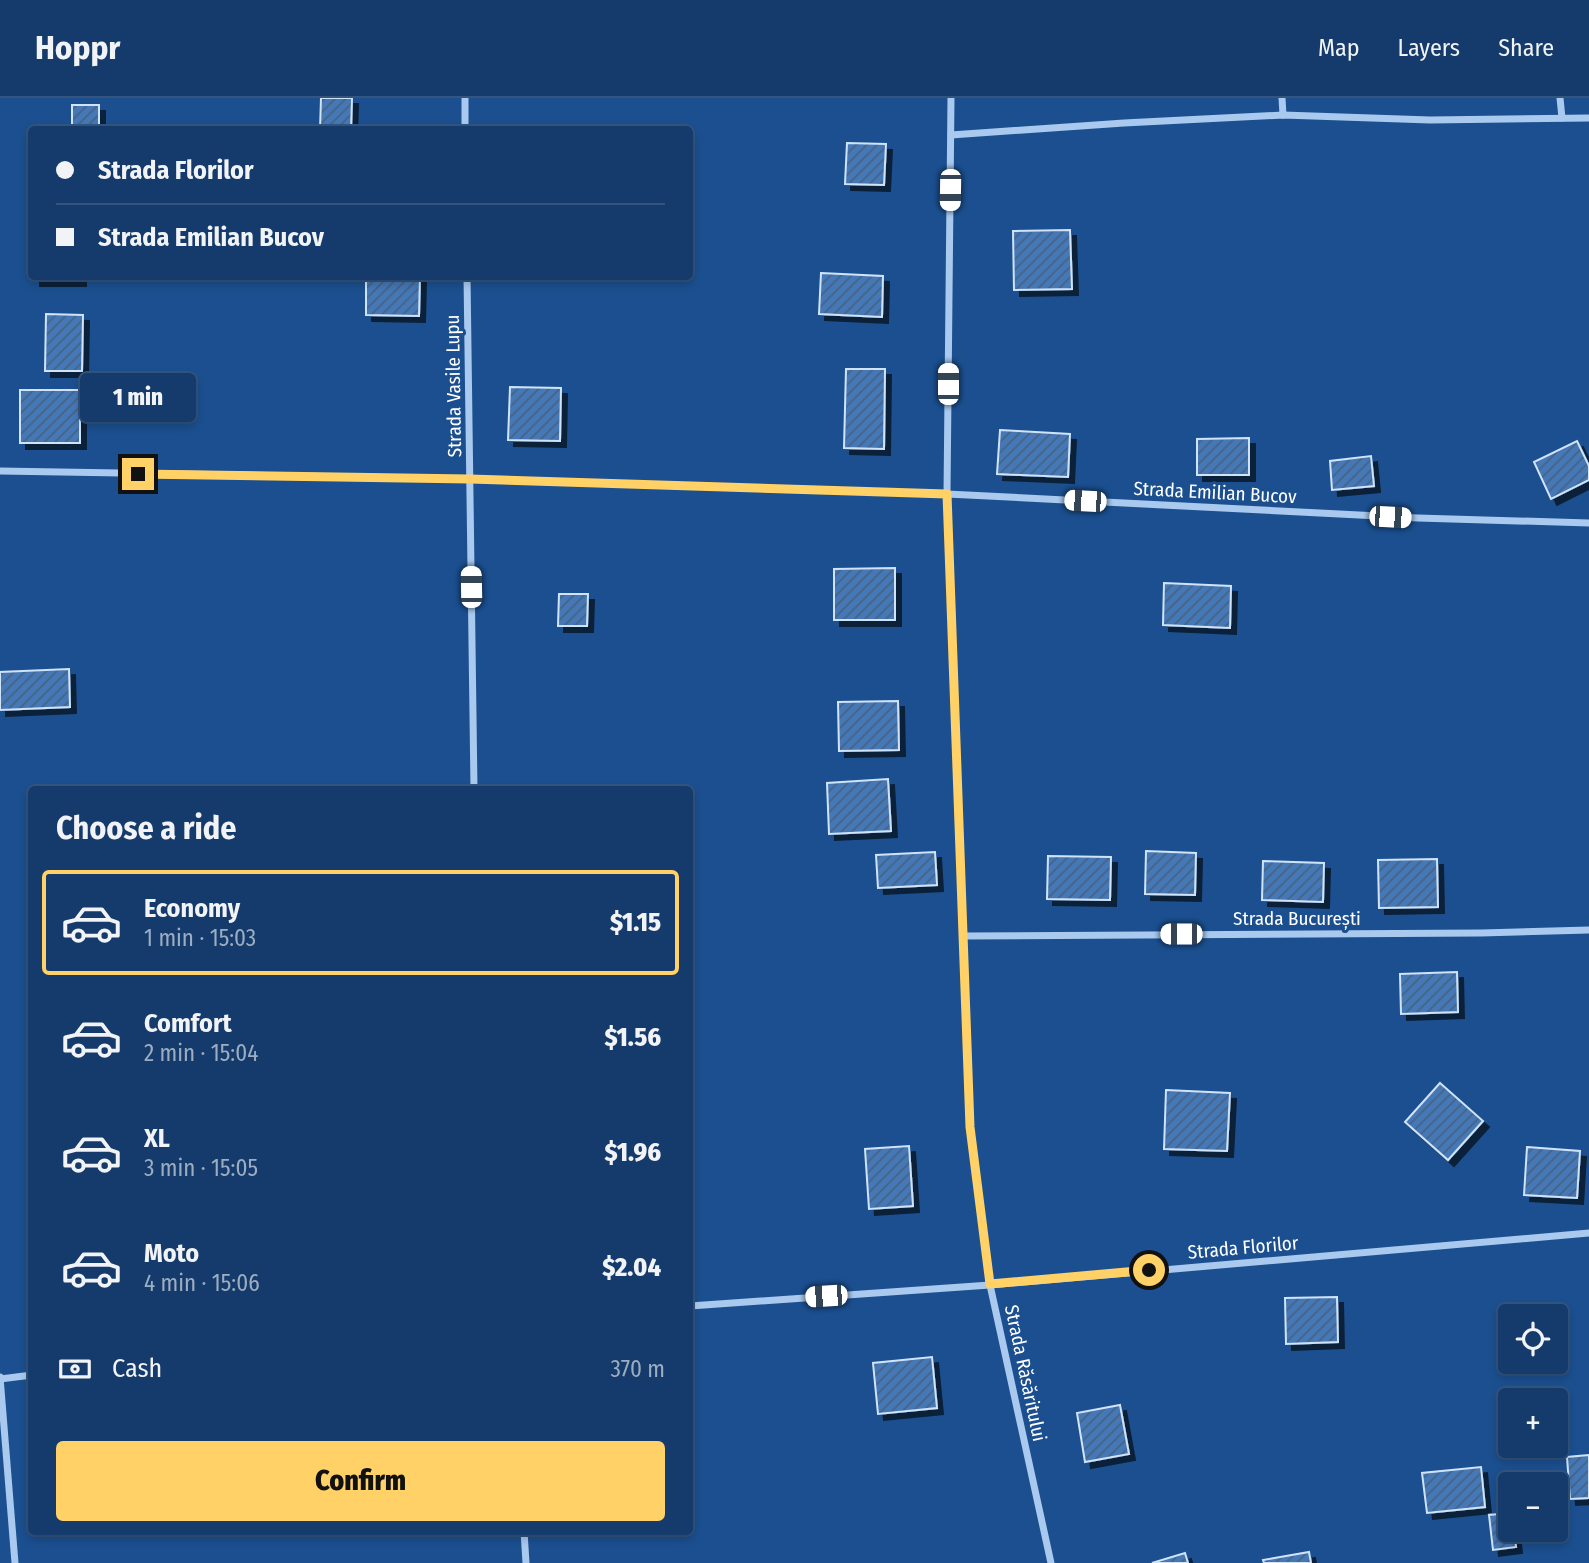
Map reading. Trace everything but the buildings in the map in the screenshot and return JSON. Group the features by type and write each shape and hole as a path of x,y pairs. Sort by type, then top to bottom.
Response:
{"street":[{"path":"465,98 465,126"},
{"name":"Strada Răsăritului","path":"951,98 947,494 970,1127 990,1284 1051,1563"},
{"path":"1282,98 1283,115"},
{"path":"1560,98 1562,118"},
{"path":"951,135 1283,115 1430,120 1589,118"},
{"name":"Strada Vasile Lupu","path":"467,280 474,786"},
{"name":"Strada Emilian Bucov","path":"0,471 470,479 947,494 1418,518 1589,523"},
{"name":"Strada București","path":"963,936 1589,930"},
{"name":"Strada Florilor","path":"693,1306 990,1284 1589,1233"},
{"path":"15,1563 0,1378 28,1375"},
{"path":"524,1535 526,1563"}],"route":[{"path":"138,474 470,479 947,494 970,1127 990,1284 1149,1270"}]}
